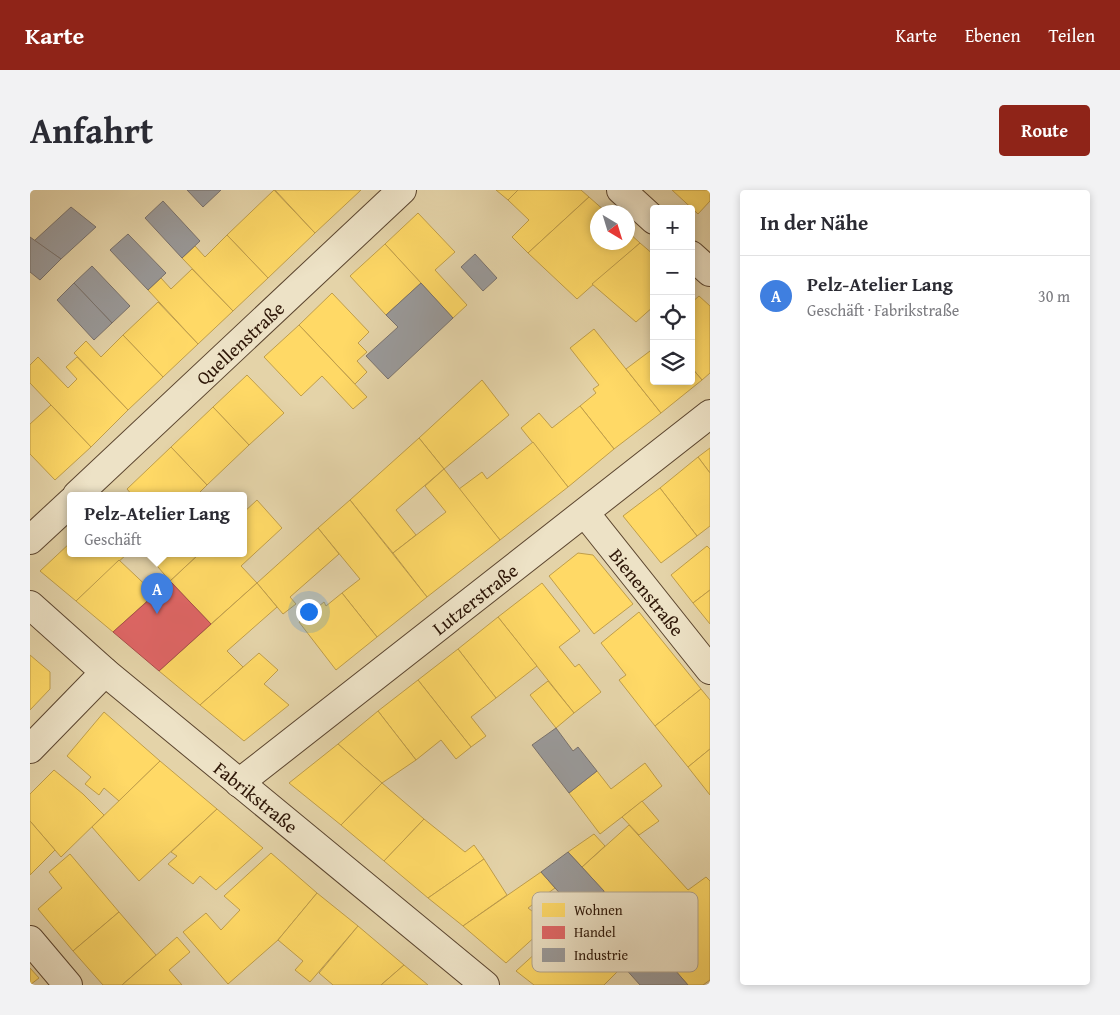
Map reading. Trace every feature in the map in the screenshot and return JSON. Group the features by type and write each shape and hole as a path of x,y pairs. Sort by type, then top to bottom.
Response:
{"street":[{"name":"Quellenstraße","path":"81,492 402,190"},
{"path":"620,190 650,216"},
{"path":"695,259 710,272"},
{"name":"Lutzerstraße","path":"239,783 710,414"},
{"path":"30,540 67,506"},
{"name":"Bienenstraße","path":"584,513 710,670"},
{"name":"Fabrikstraße","path":"30,605 105,672 485,985"},
{"path":"30,749 105,672"},
{"path":"30,940 68,985"}],"building: Wohnen":[{"path":"274,190 315,233 268,278 227,235"},
{"path":"275,190 361,190 315,233"},
{"path":"496,190 518,190 508,200"},
{"path":"518,190 581,190 589,197 528,253 512,237 529,220 508,200"},
{"path":"672,190 710,190 710,201 698,214 695,211 695,205 688,205"},
{"path":"589,197 598,205 590,205 590,250 632,250 577,299 528,253"},
{"path":"418,213 455,252 435,270 467,305 453,318 385,244"},
{"path":"227,235 268,278 233,311 182,258 195,246 205,257"},
{"path":"635,238 640,243 635,247"},
{"path":"640,243 650,252 650,310 636,322 592,284 632,250 635,250 635,247"},
{"path":"385,244 421,283 386,315 350,276"},
{"path":"192,269 233,311 198,344 148,290 161,278 171,289"},
{"path":"332,293 369,332 358,343 367,352 357,361 367,372 355,384 299,325"},
{"path":"699,296 710,306 710,373 702,380 695,372 695,300"},
{"path":"158,302 198,344 163,377 123,335"},
{"path":"299,325 367,397 353,409 322,376 301,396 264,357"},
{"path":"594,329 661,413 614,449 580,406 596,393 593,389 599,385 570,348"},
{"path":"123,335 163,377 128,410 74,353 86,341 101,357"},
{"path":"650,351 650,385 695,385 695,372 702,380 661,413 626,369"},
{"path":"38,357 68,388 77,379 66,367 77,357 128,410 91,447 30,383 30,365"},
{"path":"247,375 284,413 249,445 213,407"},
{"path":"482,380 509,415 444,469 419,438"},
{"path":"51,405 91,447 55,480 30,454 30,424"},
{"path":"580,406 614,449 568,487 521,428 539,413 552,428"},
{"path":"213,407 249,445 207,485 171,447"},
{"path":"419,438 444,469 396,510 416,535 393,553 350,500"},
{"path":"533,442 568,487 500,540 459,489 482,472 487,479"},
{"path":"171,447 207,485 200,492 130,492 127,489"},
{"path":"710,448 710,473 698,457"},
{"path":"698,457 710,473 710,526 697,536 660,488"},
{"path":"444,469 500,540 427,597 393,553 446,512 425,486"},
{"path":"660,488 697,536 661,563 623,516"},
{"path":"257,500 282,528 241,566 257,583 211,624 170,581 196,557 247,557 247,509"},
{"path":"350,500 427,597 377,637 342,593 360,579 318,528"},
{"path":"318,528 339,554 290,597 296,604 283,614 257,583"},
{"path":"67,546 67,557 124,557 76,601 40,571"},
{"path":"707,546 710,549 710,590 693,603 671,575"},
{"path":"578,553 593,555 633,604 594,634 549,576"},
{"path":"149,557 196,557 170,581"},
{"path":"119,560 155,594 113,632 76,601"},
{"path":"257,583 277,607 227,651 243,667 200,705 159,671"},
{"path":"542,583 580,631 559,647 575,667 579,664 601,692 574,713 498,617"},
{"path":"710,590 710,624 693,603"},
{"path":"342,593 377,637 336,670 299,622 324,602 326,606"},
{"path":"639,612 701,689 655,726 619,680 626,675 601,643"},
{"path":"498,617 537,666 496,698 458,649"},
{"path":"458,649 496,698 471,717 486,736 471,747 418,680"},
{"path":"259,653 278,670 264,684 289,705 244,741 200,705"},
{"path":"30,655 50,672 50,689 30,710"},
{"path":"418,680 471,747 456,759 441,740 416,760 378,711"},
{"path":"548,681 574,713 556,728 530,695"},
{"path":"701,689 710,700 710,749 688,767 655,726"},
{"path":"378,711 416,760 382,783 338,744"},
{"path":"104,712 160,761 119,801 104,788 99,795 85,784 91,777 67,756"},
{"path":"338,744 382,783 341,825 289,783"},
{"path":"710,749 710,795 688,767"},
{"path":"160,761 217,809 139,881 92,827"},
{"path":"645,763 662,786 600,834 569,793 597,771 611,789"},
{"path":"54,770 83,794 104,815 61,857 30,821 30,794"},
{"path":"382,783 424,819 384,861 341,825"},
{"path":"642,801 659,821 639,835 622,817"},
{"path":"217,809 263,848 216,890 200,876 193,884 168,864 177,856 171,852"},
{"path":"424,819 465,852 474,845 484,859 428,898 384,861"},
{"path":"30,821 55,850 30,875"},
{"path":"629,825 688,890 706,877 710,881 710,980 703,985 688,985 676,972 698,972 698,892 604,892 582,867"},
{"path":"594,834 605,846 582,867 568,852"},
{"path":"271,853 317,893 278,940 228,984 183,932 206,913 221,930 240,910 224,896"},
{"path":"70,854 119,912 73,951 38,909 62,888 49,872"},
{"path":"484,859 507,895 463,926 428,898"},
{"path":"541,872 555,888 550,892 532,892 532,905 528,908 532,911 532,939 506,963 463,926"},
{"path":"317,893 358,926 310,982 295,970 303,961 278,940"},
{"path":"119,912 156,955 122,985 103,985 73,951"},
{"path":"358,926 404,965 381,985 333,985 319,973"},
{"path":"177,937 190,952 169,970 182,985 122,985"},
{"path":"532,956 532,972 617,972 604,985 534,985 516,971"},
{"path":"404,965 428,985 381,985"},
{"path":"30,968 39,978 30,985"}],"building: Handel":[{"path":"170,581 211,624 159,671 113,632"}],"building: Industrie":[{"path":"187,190 221,190 203,207"},
{"path":"163,201 200,241 182,258 145,218"},
{"path":"71,207 96,227 61,259 34,241"},
{"path":"128,234 166,273 148,290 110,250"},
{"path":"30,237 61,259 40,280 30,272"},
{"path":"475,254 497,278 483,291 461,267"},
{"path":"92,266 130,306 112,323 74,283"},
{"path":"74,283 112,323 94,340 57,300"},
{"path":"421,283 453,318 388,379 366,356 398,327 386,315"},
{"path":"556,728 573,751 578,747 597,771 569,793 532,745"},
{"path":"568,852 604,891 559,892 541,872"},
{"path":"628,972 677,972 688,985 640,985"}],"place":[{"name":"Pelz-Atelier Lang","path":"157,614"}]}
